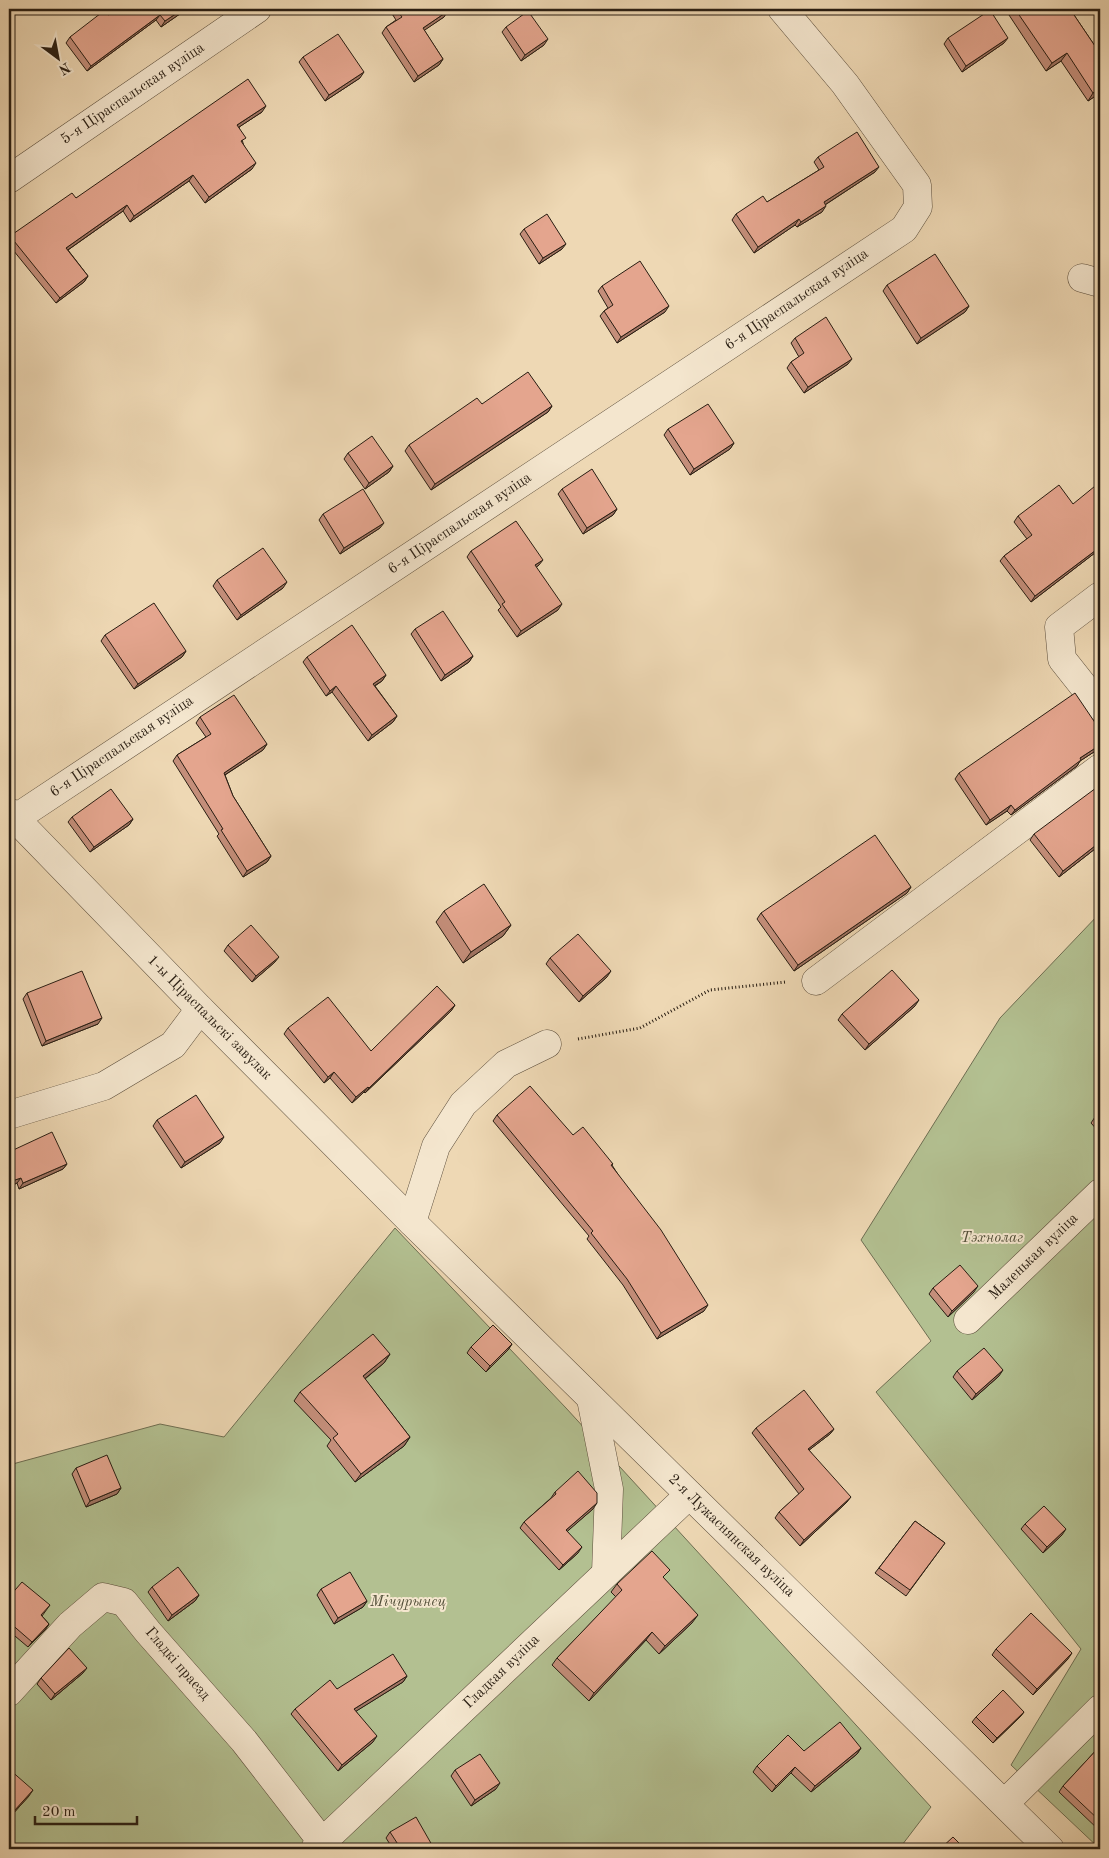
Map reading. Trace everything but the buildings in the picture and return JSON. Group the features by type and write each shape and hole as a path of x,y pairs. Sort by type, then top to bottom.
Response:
{"street":[{"name":"5-я Ціраспальская вуліца","path":"9,179 258,9"},
{"name":"6-я Ціраспальская вуліца","path":"12,815 904,229 918,207 917,185 845,84 782,9"},
{"path":"1100,596 1060,626 1062,659 1100,707"},
{"path":"816,981 1100,768"},
{"name":"1-ы Ціраспальскі завулак","path":"12,815 200,1009 412,1222"},
{"path":"9,1115 104,1086 173,1045 200,1009"},
{"path":"412,1222 436,1146 462,1104 506,1064 548,1044"},
{"name":"Маленькая вуліца","path":"968,1320 1100,1193"},
{"name":"2-я Лужаснянская вуліца","path":"412,1222 1050,1849"},
{"path":"591,1398 608,1489 606,1573"},
{"name":"Гладкая вуліца","path":"321,1847 689,1495"},
{"name":"Гладкі праезд","path":"9,1692 70,1625 103,1597 124,1602 244,1741 321,1847"},
{"path":"1004,1804 1100,1709"}],"path":[{"path":"548,1044 640,1028 710,990 772,982 816,981"}],"green space":[{"name":"Тэхнолаг","path":"1100,913 1100,1849 1011,1765 1081,1649 876,1392 931,1341 861,1240 1000,1018"},
{"name":"Мічурынец","path":"395,1228 566,1408 931,1807 899,1849 9,1849 9,1465 160,1424 224,1437"}]}
